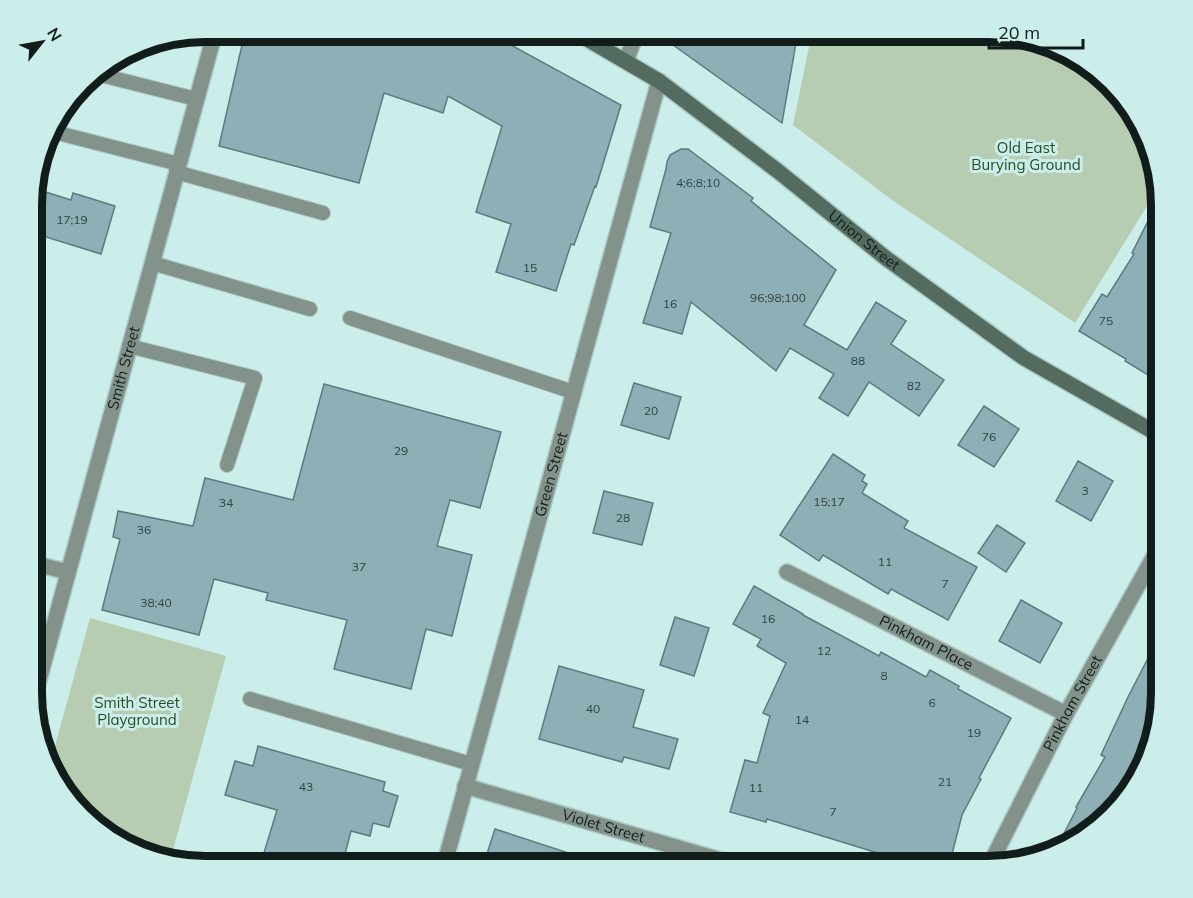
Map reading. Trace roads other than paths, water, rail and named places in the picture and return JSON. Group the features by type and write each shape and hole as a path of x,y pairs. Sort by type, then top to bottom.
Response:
{"main road":[{"name":"Union Street","path":"593,42 659,81 887,259 1024,358 1151,430"}],"street":[{"name":"Smith Street","path":"42,670 211,42"},
{"path":"626,61 633,42"},
{"name":"Green Street","path":"447,856 659,81"},
{"name":"Pinkham Street","path":"994,856 1066,714 1151,562"},
{"path":"42,565 69,572"},
{"name":"Pinkham Place","path":"787,572 1066,714"},
{"name":"Violet Street","path":"465,786 706,856"}],"lane":[{"path":"106,76 196,99"},
{"path":"58,133 323,213"},
{"path":"152,263 310,309"},
{"path":"350,318 573,392"},
{"path":"129,346 255,378 227,465"},
{"path":"250,699 471,764"}],"park label":[{"name":"Old East Burying Ground","path":"1026,156"},
{"name":"Smith Street Playground","path":"137,712"}]}
